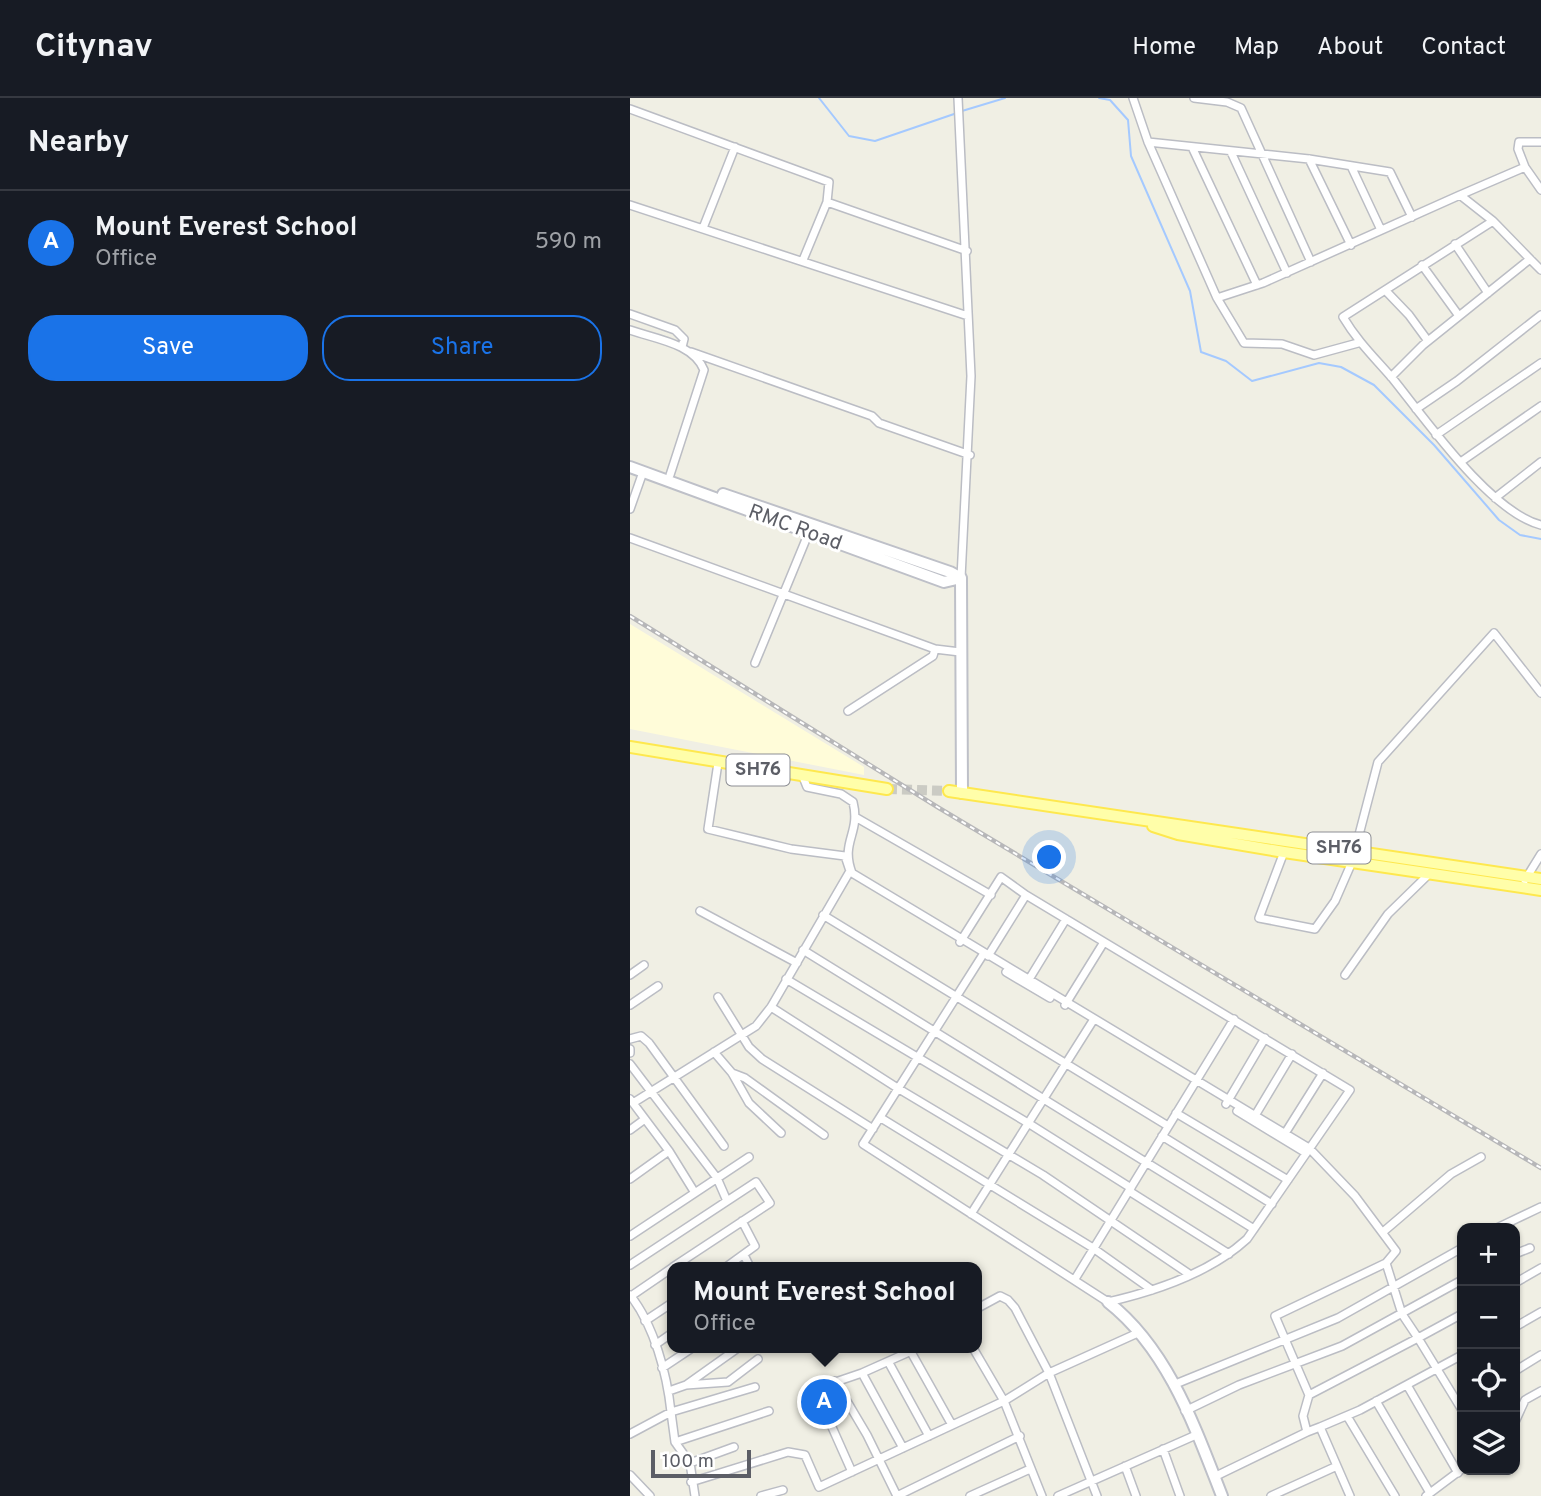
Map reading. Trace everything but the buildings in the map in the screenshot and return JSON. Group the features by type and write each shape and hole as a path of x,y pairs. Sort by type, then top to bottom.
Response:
{"main road":[{"name":"SH76","path":"630,747 803,778 887,789"},
{"name":"SH76","path":"949,791 1137,821 1184,824 1348,855 1525,882 1541,879"},
{"path":"1137,821 1178,834 1284,852 1348,855 1429,874 1525,882 1541,890"}],"street":[{"path":"958,98 971,376 970,455 961,578 962,793"},
{"path":"1133,98 1148,142 1217,298 1244,343 1282,344 1314,355 1358,343"},
{"path":"1194,98 1227,100 1241,108 1311,262"},
{"path":"630,109 829,182 827,202 803,260"},
{"path":"1148,142 1309,159 1390,172 1412,217"},
{"path":"1541,142 1519,142 1518,149 1525,167 1541,190"},
{"path":"703,228 735,147"},
{"path":"1192,147 1257,285"},
{"path":"1231,152 1287,273"},
{"path":"1309,159 1351,245"},
{"path":"1350,166 1381,230"},
{"path":"1217,298 1287,273 1525,167"},
{"path":"1461,195 1493,221 1541,270"},
{"path":"827,202 967,251"},
{"path":"630,205 803,260 890,293 968,316"},
{"path":"1493,221 1343,317 1358,343 1391,377 1436,435 1495,498 1528,522 1541,525"},
{"path":"1454,244 1488,293"},
{"path":"1391,377 1428,341 1530,259"},
{"path":"1422,265 1459,316"},
{"path":"1386,291 1428,341"},
{"path":"630,314 675,330 684,339 682,347"},
{"path":"1416,409 1457,382 1541,314"},
{"path":"630,330 682,347 700,359 704,370 670,475"},
{"path":"691,352 872,416 879,423 970,455"},
{"path":"1436,435 1541,363"},
{"path":"1462,461 1541,406"},
{"name":"RMC Road","path":"630,461 961,578"},
{"path":"1495,498 1541,462"},
{"name":"RMC Road","path":"630,467 944,582 961,578"},
{"path":"630,509 643,472"},
{"path":"755,663 808,532"},
{"path":"630,538 935,649 960,652"},
{"path":"1284,852 1259,918 1315,929 1335,901 1378,762 1494,632 1541,693"},
{"path":"848,711 933,656 935,649"},
{"path":"718,763 708,829 791,849 845,856"},
{"path":"695,1193 669,1151 632,1101 756,1026 771,1007 850,871 845,856 857,818 853,802 841,794 807,787 803,778"},
{"path":"857,818 990,895"},
{"path":"1525,882 1541,854"},
{"path":"845,856 852,873 961,941"},
{"path":"1346,975 1388,914 1429,874"},
{"path":"847,876 985,955 1326,1163 1396,1251 1386,1263 1275,1316 1309,1395 1303,1416 1307,1432"},
{"path":"961,941 1001,877 1026,895 1350,1090 1254,1229 1229,1254 1152,1290 1108,1302"},
{"path":"1026,895 957,996 863,1144 1077,1280 1108,1302 1140,1332 1160,1359 1222,1496"},
{"path":"699,911 797,963"},
{"path":"824,915 1168,1126"},
{"path":"1028,982 1066,919"},
{"path":"1065,1004 1104,942"},
{"path":"803,950 1045,1097 1254,1229"},
{"path":"630,975 644,965"},
{"path":"786,979 1028,1123 1229,1254"},
{"path":"630,1005 657,986"},
{"path":"718,997 741,1035 762,1059 873,1129"},
{"path":"771,1007 1112,1221 1189,1274"},
{"path":"1077,1280 1234,1019"},
{"path":"971,1214 1093,1021"},
{"path":"630,1039 641,1036 649,1043 724,1146"},
{"path":"1227,1102 1265,1038"},
{"path":"714,1052 732,1073 749,1103 780,1133"},
{"path":"1253,1119 1292,1054"},
{"path":"630,1064 717,1178 727,1201"},
{"path":"732,1073 745,1078 824,1135"},
{"path":"1283,1136 1323,1073"},
{"path":"1164,1137 1168,1126 1178,1114"},
{"path":"1178,1114 1288,1180"},
{"path":"881,1118 1094,1249 1152,1290"},
{"path":"630,1130 645,1119"},
{"path":"1164,1137 1272,1204"},
{"path":"630,1179 669,1151"},
{"path":"630,1236 749,1157"},
{"path":"1383,1232 1451,1174 1482,1157"},
{"path":"630,1265 756,1182 770,1203 682,1262"},
{"path":"1507,1223 1541,1207"},
{"path":"734,1262 756,1244 742,1221"},
{"path":"1520,1252 1530,1248"},
{"path":"1173,1385 1338,1318 1457,1251"},
{"path":"744,1255 748,1262"},
{"path":"1386,1263 1402,1314 1457,1399"},
{"path":"1520,1280 1541,1268"},
{"path":"667,1273 632,1300 645,1321 662,1368 669,1391 675,1442 690,1463 695,1496"},
{"path":"1185,1411 1239,1385 1342,1346 1457,1283"},
{"path":"982,1305 1000,1296 1009,1300 1049,1373 1097,1496"},
{"path":"645,1321 667,1306"},
{"path":"1520,1323 1541,1312"},
{"path":"1309,1395 1457,1317"},
{"path":"691,1482 788,1452 805,1455 819,1487 1004,1401 1049,1373 1140,1332"},
{"path":"654,1345 667,1336"},
{"path":"662,1368 684,1353"},
{"path":"686,1385 731,1353"},
{"path":"852,1472 815,1389 889,1363 908,1353"},
{"path":"916,1353 953,1425"},
{"path":"976,1353 1004,1401 1042,1496"},
{"path":"1520,1368 1541,1355"},
{"path":"1214,1476 1347,1416 1457,1358"},
{"path":"669,1391 686,1385 728,1382 758,1359"},
{"path":"889,1363 929,1436"},
{"path":"862,1373 903,1448"},
{"path":"835,1381 897,1496 1020,1436"},
{"path":"1407,1385 1457,1466"},
{"path":"630,1434 671,1412 755,1387"},
{"path":"1520,1412 1525,1400 1541,1391"},
{"path":"1376,1401 1428,1494 1457,1473"},
{"path":"675,1442 769,1411"},
{"path":"1347,1416 1395,1496"},
{"path":"1320,1427 1350,1496"},
{"path":"1058,1496 1196,1435"},
{"path":"690,1463 734,1447"},
{"path":"1163,1450 1180,1496"},
{"path":"1125,1466 1136,1496"},
{"path":"1271,1496 1337,1466"},
{"path":"970,1496 1030,1469"},
{"path":"630,1475 650,1496"},
{"path":"761,1496 783,1490"}],"shaded area":[{"path":"630,624 864,767 864,775 630,729"}],"waterway":[{"path":"819,98 849,136 875,141 957,113"},
{"path":"962,111 1005,98"},
{"path":"1099,98 1110,100 1128,120 1131,156 1190,291 1201,352 1226,361 1252,381 1319,363 1341,367 1374,385 1434,445 1499,520 1520,535 1541,539"}],"tunnel":[{"path":"887,789 949,791"}],"railway":[{"path":"630,616 939,808 1541,1168"}],"place":[{"name":"Mount Everest School","path":"824,1402"}]}
